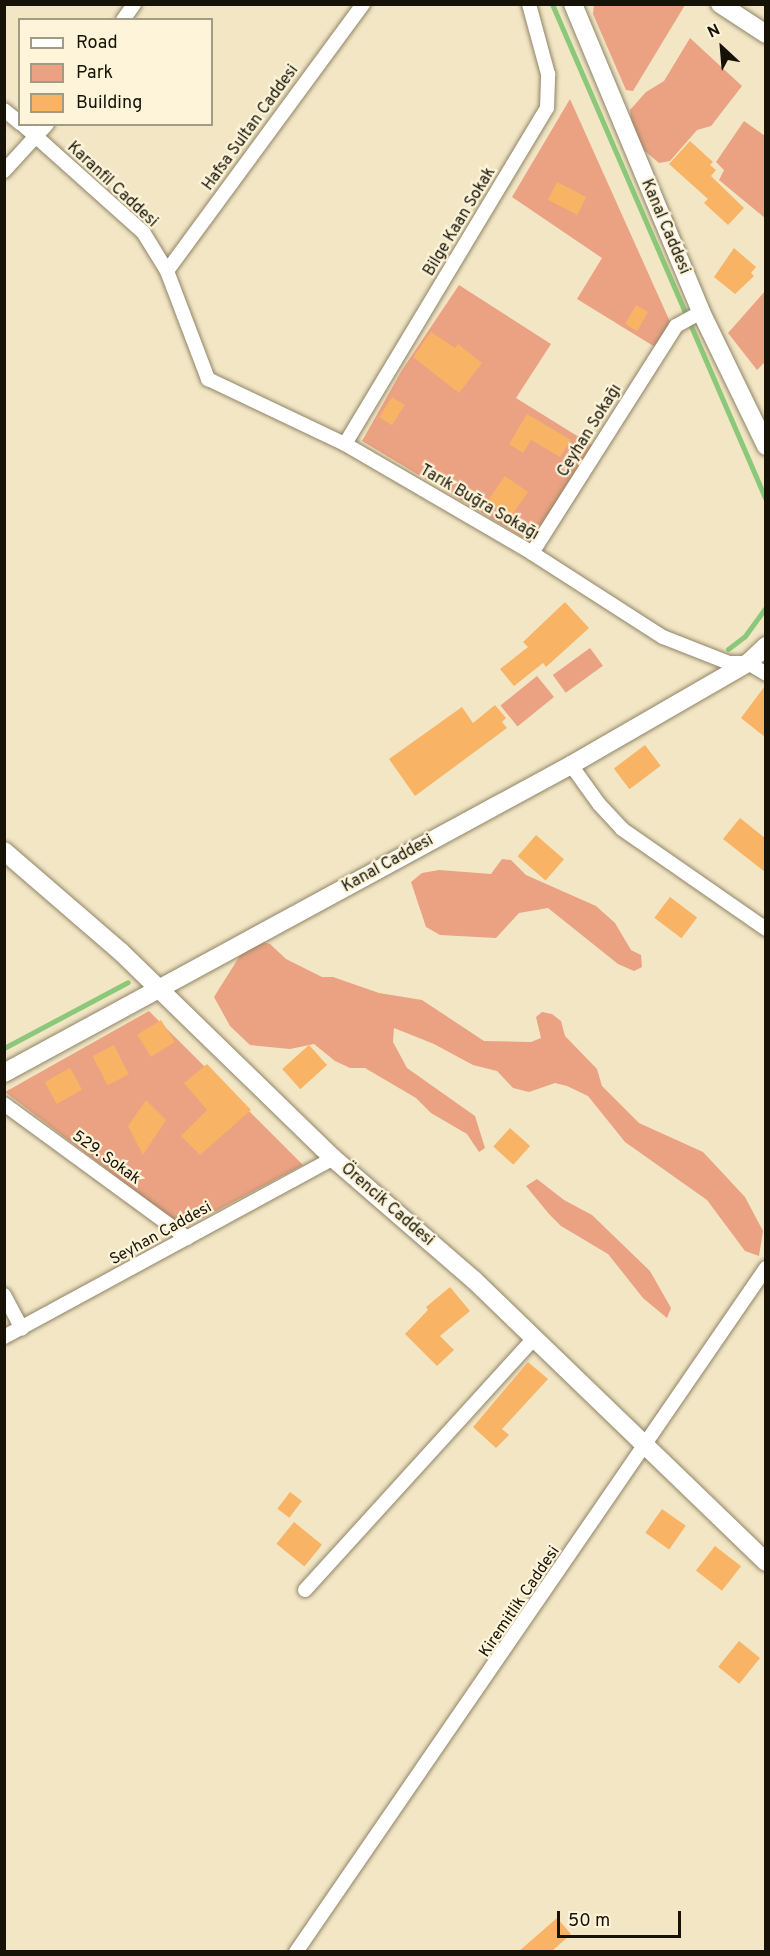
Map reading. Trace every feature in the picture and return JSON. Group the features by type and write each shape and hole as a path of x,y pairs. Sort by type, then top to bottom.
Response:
{"street":[{"path":"124,18 134,4"},
{"name":"Hafsa Sultan Caddesi","path":"167,271 363,4"},
{"name":"Bilge Kaan Sokak","path":"345,444 547,108 548,74 529,4"},
{"name":"Kanal Caddesi","path":"573,4 701,312 765,446"},
{"path":"732,8 765,34"},
{"name":"Karanfil Caddesi","path":"4,110 18,122"},
{"name":"Karanfil Caddesi","path":"23,126 143,232 167,271 208,379"},
{"path":"4,171 37,138 45,126"},
{"name":"Ceyhan Sokağı","path":"532,553 676,326 701,312"},
{"name":"Tarık Buğra Sokağı","path":"208,379 345,444 532,553 663,637 693,652 729,663 748,663"},
{"name":"Kanal Caddesi","path":"4,1073 571,765 748,663 765,646"},
{"path":"748,663 765,674"},
{"path":"571,765 599,804 622,829 765,929"},
{"name":"Örencik Caddesi","path":"4,851 160,990 333,1158 535,1337 765,1562"},
{"name":"529. Sokak","path":"4,1104 187,1238"},
{"name":"Seyhan Caddesi","path":"4,1337 333,1158"},
{"name":"Kiremitlik Caddesi","path":"296,1952 647,1445 765,1268"},
{"path":"4,1295 22,1329"},
{"path":"305,1590 535,1337"}],"green space":[{"path":"594,4 685,5 633,91 626,90 593,14"},
{"path":"690,38 742,86 711,126 697,130 670,161 659,163 645,151 633,133 630,110 646,92 664,81"},
{"path":"570,99 671,324 655,347 577,299 602,258 512,197"},
{"path":"744,121 765,136 765,218 719,180 724,170 716,162"},
{"path":"459,285 551,344 516,398 595,447 532,543 362,441 402,370"},
{"path":"765,291 765,362 757,370 728,333"},
{"path":"590,648 603,666 566,693 553,675"},
{"path":"537,676 554,697 517,727 500,706"},
{"path":"502,859 511,860 526,875 596,906 615,923 631,950 641,955 642,967 634,971 618,964 548,908 519,913 496,938 440,935 426,927 411,882 422,873 439,870 491,874"},
{"path":"259,941 270,944 286,959 322,977 333,977 379,993 422,1000 484,1041 531,1042 541,1038 536,1017 542,1012 552,1014 561,1021 565,1036 597,1069 602,1086 639,1123 703,1152 745,1197 763,1231 759,1256 745,1251 707,1200 625,1142 588,1096 567,1086 555,1083 529,1092 513,1088 497,1071 473,1065 434,1044 394,1028 393,1042 407,1068 475,1116 485,1148 479,1152 467,1134 431,1113 416,1098 365,1068 350,1068 335,1061 314,1044 290,1049 250,1045 230,1026 214,997 241,954"},
{"path":"149,1011 303,1165 184,1228 5,1092"},
{"path":"537,1179 564,1200 592,1215 650,1271 671,1308 667,1318 643,1298 608,1254 561,1226 549,1214 526,1186"}],"building":[{"path":"690,141 713,162 710,165 716,170 711,176 744,208 728,225 704,203 708,199 669,164"},
{"path":"557,182 586,197 577,215 548,200"},
{"path":"734,248 756,267 751,273 754,276 735,294 714,277"},
{"path":"636,305 648,312 637,331 625,324"},
{"path":"431,332 455,348 458,344 482,363 459,393 413,357"},
{"path":"392,397 405,405 392,425 379,417"},
{"path":"527,414 571,440 560,457 531,440 523,453 509,444"},
{"path":"505,476 528,492 510,517 487,501"},
{"path":"565,602 589,628 546,667 543,663 514,686 500,669 528,647 523,642"},
{"path":"765,686 765,737 741,718"},
{"path":"495,705 506,718 502,722 507,728 415,796 389,759 462,707 473,723"},
{"path":"645,745 661,766 630,789 614,768"},
{"path":"740,818 765,838 765,872 723,839"},
{"path":"536,835 564,859 546,880 518,856"},
{"path":"670,897 697,917 682,938 654,918"},
{"path":"161,1020 175,1042 151,1057 137,1035"},
{"path":"114,1045 129,1074 108,1085 93,1056"},
{"path":"309,1045 327,1065 300,1089 282,1069"},
{"path":"207,1064 251,1110 200,1155 181,1136 207,1110 184,1083"},
{"path":"70,1068 82,1090 57,1104 45,1082"},
{"path":"146,1100 166,1120 143,1155 128,1126"},
{"path":"510,1128 530,1146 513,1165 493,1147"},
{"path":"450,1287 470,1311 440,1336 454,1350 437,1366 405,1334 428,1310 426,1307"},
{"path":"528,1362 548,1379 502,1429 509,1435 496,1448 473,1427"},
{"path":"290,1492 302,1501 289,1518 277,1509"},
{"path":"662,1509 686,1526 669,1549 645,1533"},
{"path":"294,1522 322,1545 304,1566 276,1544"},
{"path":"715,1546 741,1566 722,1591 696,1570"},
{"path":"739,1641 760,1658 739,1684 718,1667"},
{"path":"557,1918 571,1934 551,1952 518,1952"}],"waterway":[{"path":"552,4 766,500"},
{"path":"728,649 745,636 766,607"},
{"path":"4,1048 128,982"}]}
